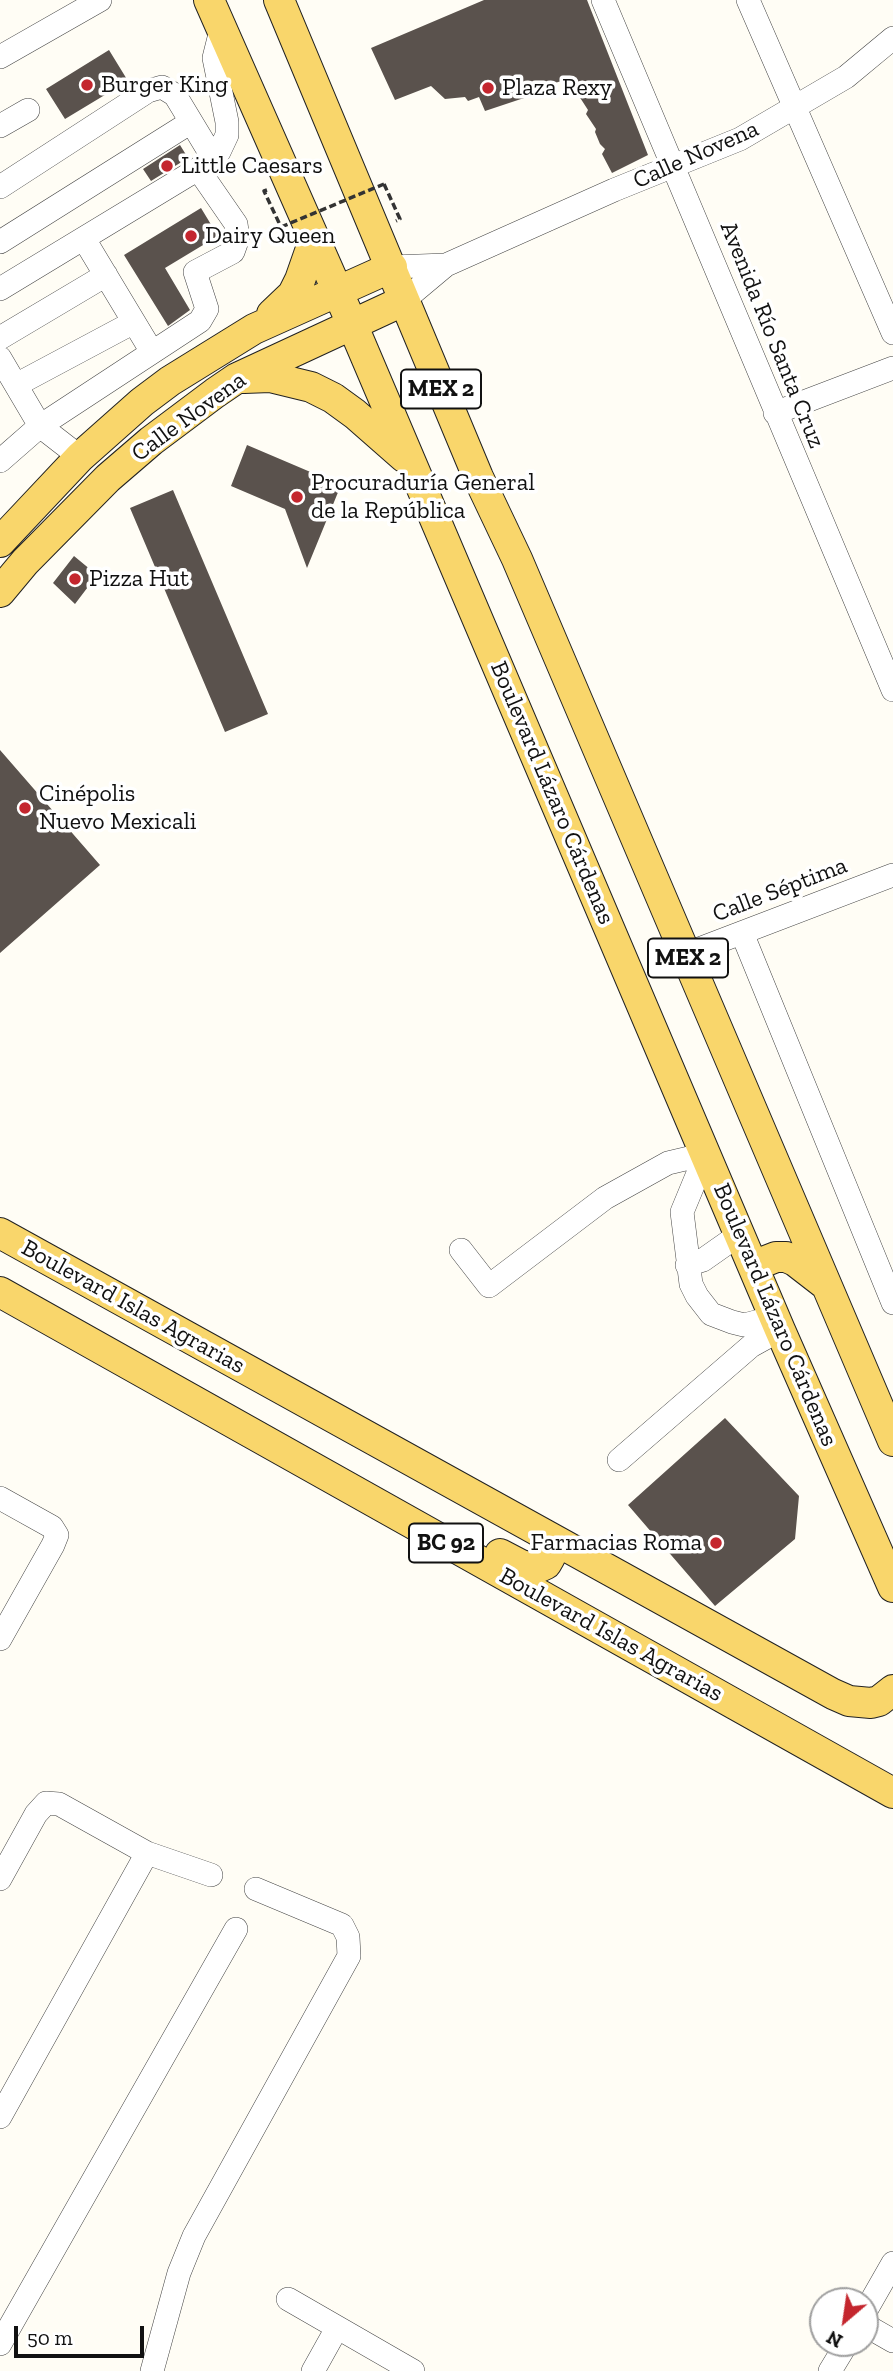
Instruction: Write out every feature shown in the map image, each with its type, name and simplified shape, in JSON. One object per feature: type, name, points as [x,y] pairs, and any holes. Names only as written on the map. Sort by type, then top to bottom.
[{"type":"main road","name":"MEX 2","points":[[279,0],[472,465],[522,572],[893,1441]]},
{"type":"main road","name":"Boulevard Lázaro Cárdenas","points":[[212,7],[352,324],[893,1587]]},
{"type":"main road","points":[[254,328],[293,294],[314,240]]},
{"type":"main road","name":"Calle Novena","points":[[0,542],[80,457],[170,381],[254,328],[392,267]]},
{"type":"main road","name":"Calle Novena","points":[[0,592],[25,562],[108,478],[171,425],[237,378],[403,301]]},
{"type":"main road","points":[[237,378],[270,377],[311,387],[333,398],[355,414],[410,462]]},
{"type":"main road","points":[[25,562],[36,536],[80,484],[80,457]]},
{"type":"main road","name":"Boulevard Islas Agrarias","points":[[0,1233],[833,1695],[849,1701],[871,1703],[879,1702],[893,1690]]},
{"type":"main road","points":[[0,1250],[36,1270],[74,1274]]},
{"type":"main road","points":[[753,1265],[776,1257],[786,1257],[795,1261],[828,1288]]},
{"type":"main road","name":"Boulevard Islas Agrarias","points":[[0,1292],[893,1793]]},
{"type":"main road","points":[[399,1516],[424,1512],[521,1565],[535,1569],[545,1564],[550,1557],[551,1548],[547,1536]]},
{"type":"street","name":"Avenida Río Santa Cruz","points":[[603,0],[893,691]]},
{"type":"street","points":[[748,0],[893,333]]},
{"type":"street","points":[[0,57],[84,4]]},
{"type":"street","points":[[0,289],[205,164],[219,152],[227,135],[227,122],[214,58],[212,7]]},
{"type":"street","name":"Calle Novena","points":[[403,301],[446,265],[614,190],[740,139],[846,76],[893,38]]},
{"type":"street","points":[[0,187],[148,91],[162,86],[174,95],[191,122],[205,164],[236,223],[238,238],[233,252],[195,272],[207,309],[200,321],[152,352],[0,461]]},
{"type":"street","points":[[0,126],[27,110]]},
{"type":"street","points":[[0,242],[191,122]]},
{"type":"street","points":[[84,239],[152,352]]},
{"type":"street","name":"Calle Novena","points":[[392,267],[446,265]]},
{"type":"street","points":[[0,338],[106,275]]},
{"type":"street","points":[[16,385],[134,322]]},
{"type":"street","points":[[0,358],[44,430],[60,479]]},
{"type":"street","points":[[775,413],[893,368]]},
{"type":"street","points":[[44,430],[80,457]]},
{"type":"street","name":"Calle Séptima","points":[[686,954],[893,875]]},
{"type":"street","points":[[742,933],[893,1303]]},
{"type":"street","points":[[461,1250],[489,1286],[605,1198],[668,1163],[706,1154]]},
{"type":"street","points":[[706,1154],[682,1212],[687,1265],[696,1296],[711,1314],[744,1325],[778,1323]]},
{"type":"street","points":[[687,1265],[703,1260],[740,1234]]},
{"type":"street","points":[[619,1460],[778,1323]]},
{"type":"street","points":[[0,1498],[52,1527],[57,1535],[0,1639]]},
{"type":"street","points":[[0,1879],[36,1814],[46,1802],[59,1804],[147,1853],[212,1875]]},
{"type":"street","points":[[0,2117],[147,1853]]},
{"type":"street","points":[[152,2371],[178,2273],[194,2235],[349,1956],[348,1937],[342,1925],[256,1889]]},
{"type":"street","points":[[0,2344],[236,1929]]},
{"type":"street","points":[[879,2288],[893,2263]]},
{"type":"street","points":[[288,2300],[413,2371]]},
{"type":"street","points":[[313,2371],[337,2328]]},
{"type":"path","points":[[264,191],[281,227],[384,184],[400,219]]},
{"type":"building","name":"Plaza Rexy","points":[[484,0],[587,0],[648,155],[612,173],[602,154],[605,149],[586,114],[588,110],[568,79],[485,111],[479,97],[468,101],[465,97],[445,99],[431,86],[395,100],[371,48]]},
{"type":"building","name":"Burger King","points":[[109,50],[128,81],[65,119],[46,89]]},
{"type":"building","name":"Little Caesars","points":[[180,145],[188,158],[151,181],[143,169]]},
{"type":"building","points":[[201,208],[218,236],[165,268],[190,310],[168,326],[124,255]]},
{"type":"building","name":"Procuraduría General de la República","points":[[247,445],[341,485],[307,568],[285,509],[231,486]]},
{"type":"building","points":[[173,490],[268,714],[225,732],[130,508]]},
{"type":"building","name":"Pizza Hut","points":[[74,556],[97,575],[75,604],[53,583]]},
{"type":"building","name":"Cinépolis Nuevo Mexicali","points":[[0,750],[100,865],[0,953]]},
{"type":"building","points":[[725,1418],[799,1496],[795,1539],[715,1606],[628,1505]]},
{"type":"place","name":"Burger King","points":[[87,85]]},
{"type":"place","name":"Plaza Rexy","points":[[488,88]]},
{"type":"place","name":"Little Caesars","points":[[167,166]]},
{"type":"place","name":"Dairy Queen","points":[[191,236]]},
{"type":"place","name":"Procuraduría General de la República","points":[[297,497]]},
{"type":"place","name":"Pizza Hut","points":[[75,579]]},
{"type":"place","name":"Cinépolis Nuevo Mexicali","points":[[25,808]]},
{"type":"place","name":"Farmacias Roma","points":[[716,1543]]}]
